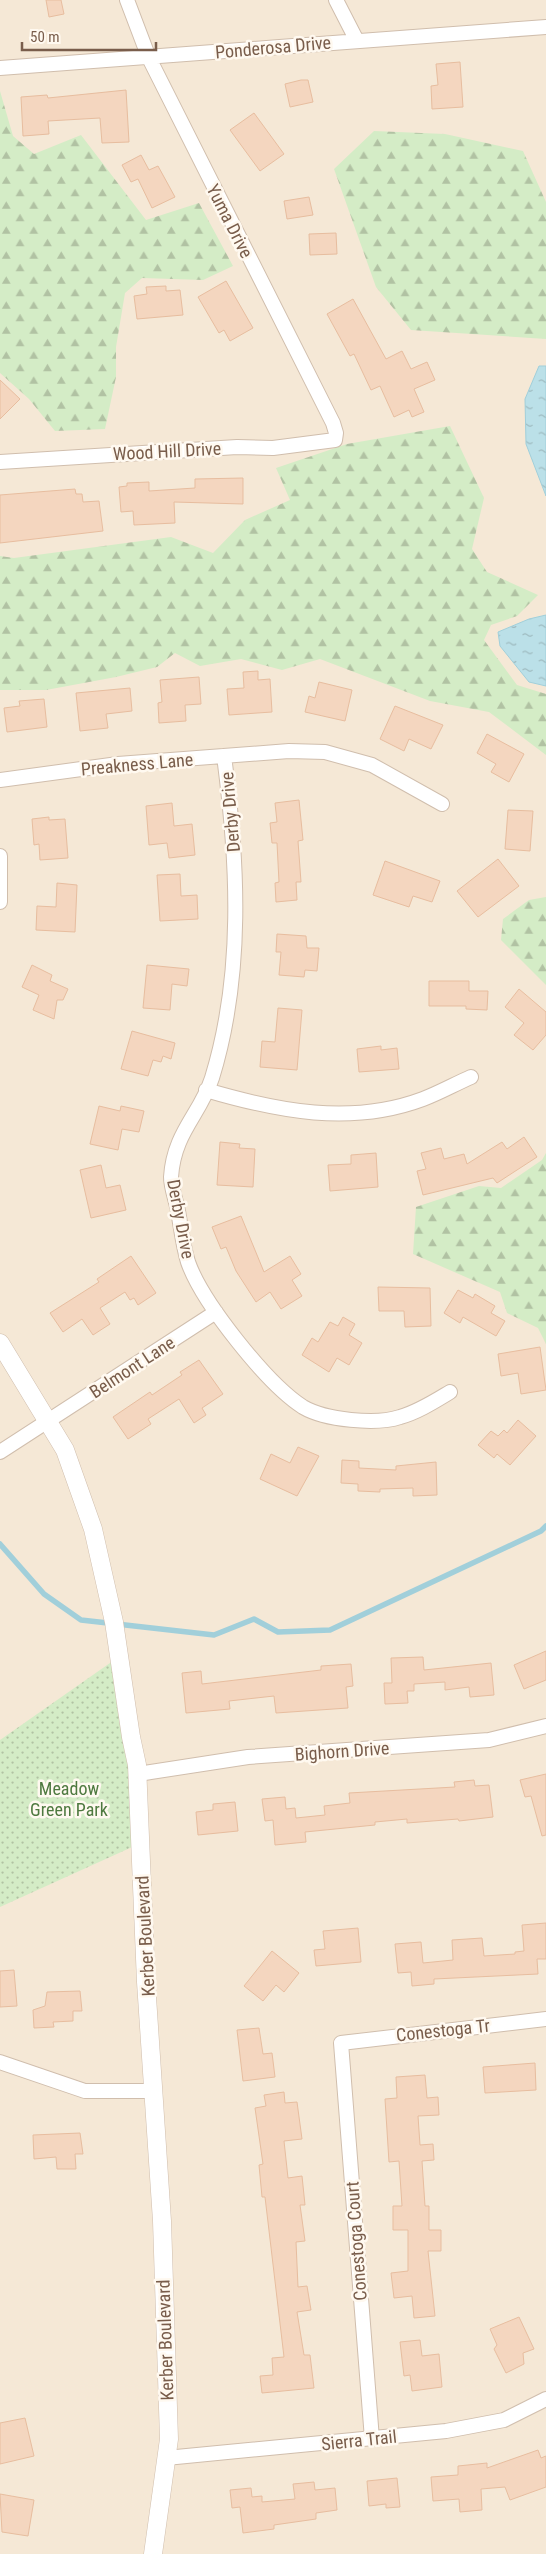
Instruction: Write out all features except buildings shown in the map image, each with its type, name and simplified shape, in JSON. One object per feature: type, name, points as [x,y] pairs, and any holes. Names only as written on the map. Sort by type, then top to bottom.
[{"type":"street","name":"Yuma Drive","points":[[127,0],[149,58],[333,423],[336,433],[334,440]]},
{"type":"street","points":[[336,0],[356,39]]},
{"type":"street","name":"Ponderosa Drive","points":[[0,68],[149,58],[356,39],[546,28]]},
{"type":"street","name":"Wood Hill Drive","points":[[0,462],[237,448],[274,448],[334,440]]},
{"type":"street","name":"Preakness Lane","points":[[0,780],[118,764],[289,751],[324,752],[372,765],[442,804]]},
{"type":"street","name":"Derby Drive","points":[[224,756],[232,811],[236,911],[231,996],[211,1080],[176,1145],[171,1179],[188,1263],[216,1312],[263,1372],[304,1407],[334,1418],[369,1421],[399,1418],[450,1392]]},
{"type":"street","points":[[0,856],[0,902]]},
{"type":"street","points":[[206,1090],[252,1104],[304,1114],[346,1114],[386,1108],[422,1099],[471,1077]]},
{"type":"street","name":"Belmont Lane","points":[[0,1452],[216,1312]]},
{"type":"street","name":"Kerber Boulevard","points":[[0,1344],[49,1421],[65,1450],[94,1528],[114,1622],[138,1774],[153,2091],[162,2231],[169,2439],[153,2554]]},
{"type":"street","name":"Bighorn Drive","points":[[138,1774],[248,1757],[489,1740],[546,1726]]},
{"type":"street","name":"Conestoga Tr","points":[[341,2044],[546,2019]]},
{"type":"street","name":"Conestoga Court","points":[[341,2044],[372,2439]]},
{"type":"street","points":[[0,2062],[85,2091],[153,2091]]},
{"type":"street","name":"Sierra Trail","points":[[166,2458],[446,2431],[504,2420],[546,2399]]},
{"type":"shaded area","points":[[0,0],[546,0],[546,2554],[0,2554]]},
{"type":"green space","points":[[0,91],[13,136],[34,154],[81,135],[146,220],[199,203],[233,266],[203,280],[142,278],[125,293],[116,347],[116,377],[105,429],[55,431],[29,399],[0,373]]},
{"type":"green space","points":[[374,131],[445,134],[523,151],[546,202],[546,339],[411,330],[376,287],[334,169]]},
{"type":"green space","points":[[450,426],[484,498],[472,549],[487,572],[538,595],[517,616],[491,625],[484,640],[517,685],[546,694],[546,755],[489,712],[430,701],[320,659],[282,670],[241,659],[200,666],[175,653],[157,667],[116,677],[46,690],[0,690],[0,556],[14,558],[171,537],[213,553],[245,520],[290,500],[276,468],[347,444]]},
{"type":"green space","points":[[546,897],[546,985],[501,940],[503,919],[529,900]]},
{"type":"green space","points":[[546,1153],[546,1344],[538,1328],[507,1313],[500,1292],[413,1254],[416,1207],[479,1186],[501,1188],[542,1160]]},
{"type":"green space","name":"Meadow Green Park","points":[[120,1656],[141,1843],[0,1907],[0,1740]]},
{"type":"water","points":[[539,366],[546,366],[546,496],[526,444],[525,399]]},
{"type":"water","points":[[546,615],[546,686],[529,682],[500,646],[498,632],[529,619]]},
{"type":"waterway","points":[[0,1544],[44,1594],[81,1620],[214,1635],[254,1619],[278,1632],[330,1630],[541,1531],[546,1526]]}]
